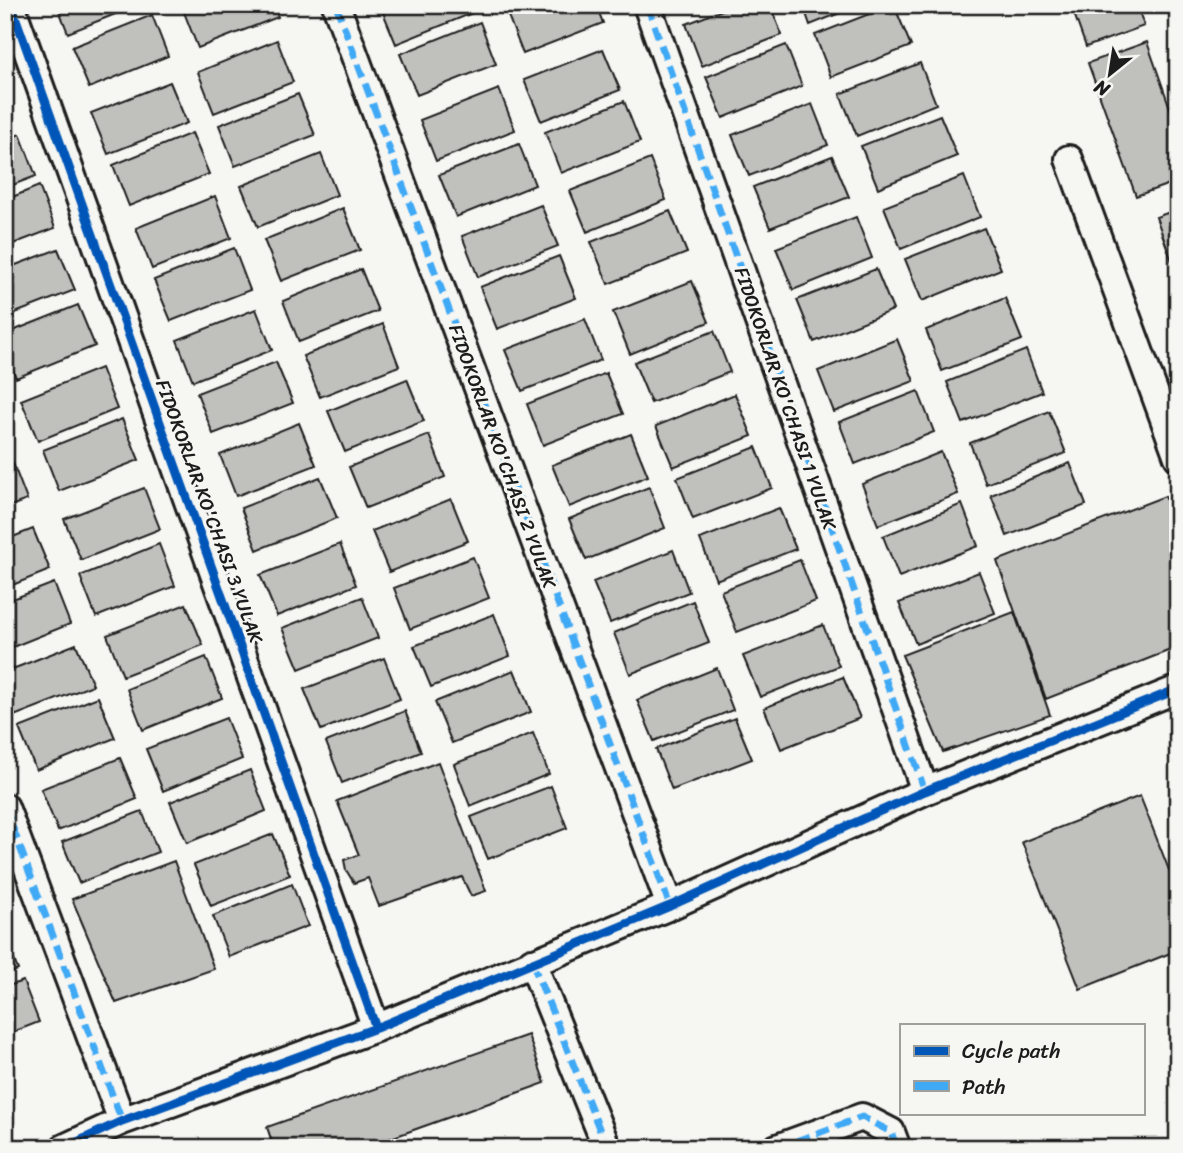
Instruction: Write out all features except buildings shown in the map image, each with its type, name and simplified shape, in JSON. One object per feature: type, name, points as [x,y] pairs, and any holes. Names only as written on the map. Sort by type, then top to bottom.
[{"type":"street","name":"FIDOKORLAR KO'CHASI 3 YULAK","points":[[11,5],[376,1028]]},
{"type":"street","name":"FIDOKORLAR KO'CHASI 2 YULAK","points":[[336,5],[670,906]]},
{"type":"street","name":"FIDOKORLAR KO'CHASI 1 YULAK","points":[[647,5],[925,791]]},
{"type":"street","points":[[1069,159],[1178,457]]},
{"type":"street","points":[[64,1148],[122,1121],[376,1028],[670,906],[925,791],[1178,689]]},
{"type":"street","points":[[5,807],[122,1121]]},
{"type":"street","points":[[532,962],[607,1148]]},
{"type":"street","points":[[776,1148],[862,1117],[891,1132],[897,1148]]},
{"type":"marked path","points":[[336,5],[670,906]]},
{"type":"marked path","points":[[647,5],[925,791]]},
{"type":"marked path","points":[[5,807],[122,1121]]},
{"type":"marked path","points":[[532,962],[607,1148]]},
{"type":"marked path","points":[[777,1148],[862,1117],[891,1132],[897,1148]]},
{"type":"cycle path","points":[[11,5],[376,1028]]},
{"type":"cycle path","points":[[64,1148],[122,1121],[376,1028],[670,906],[925,791],[1178,689]]}]
